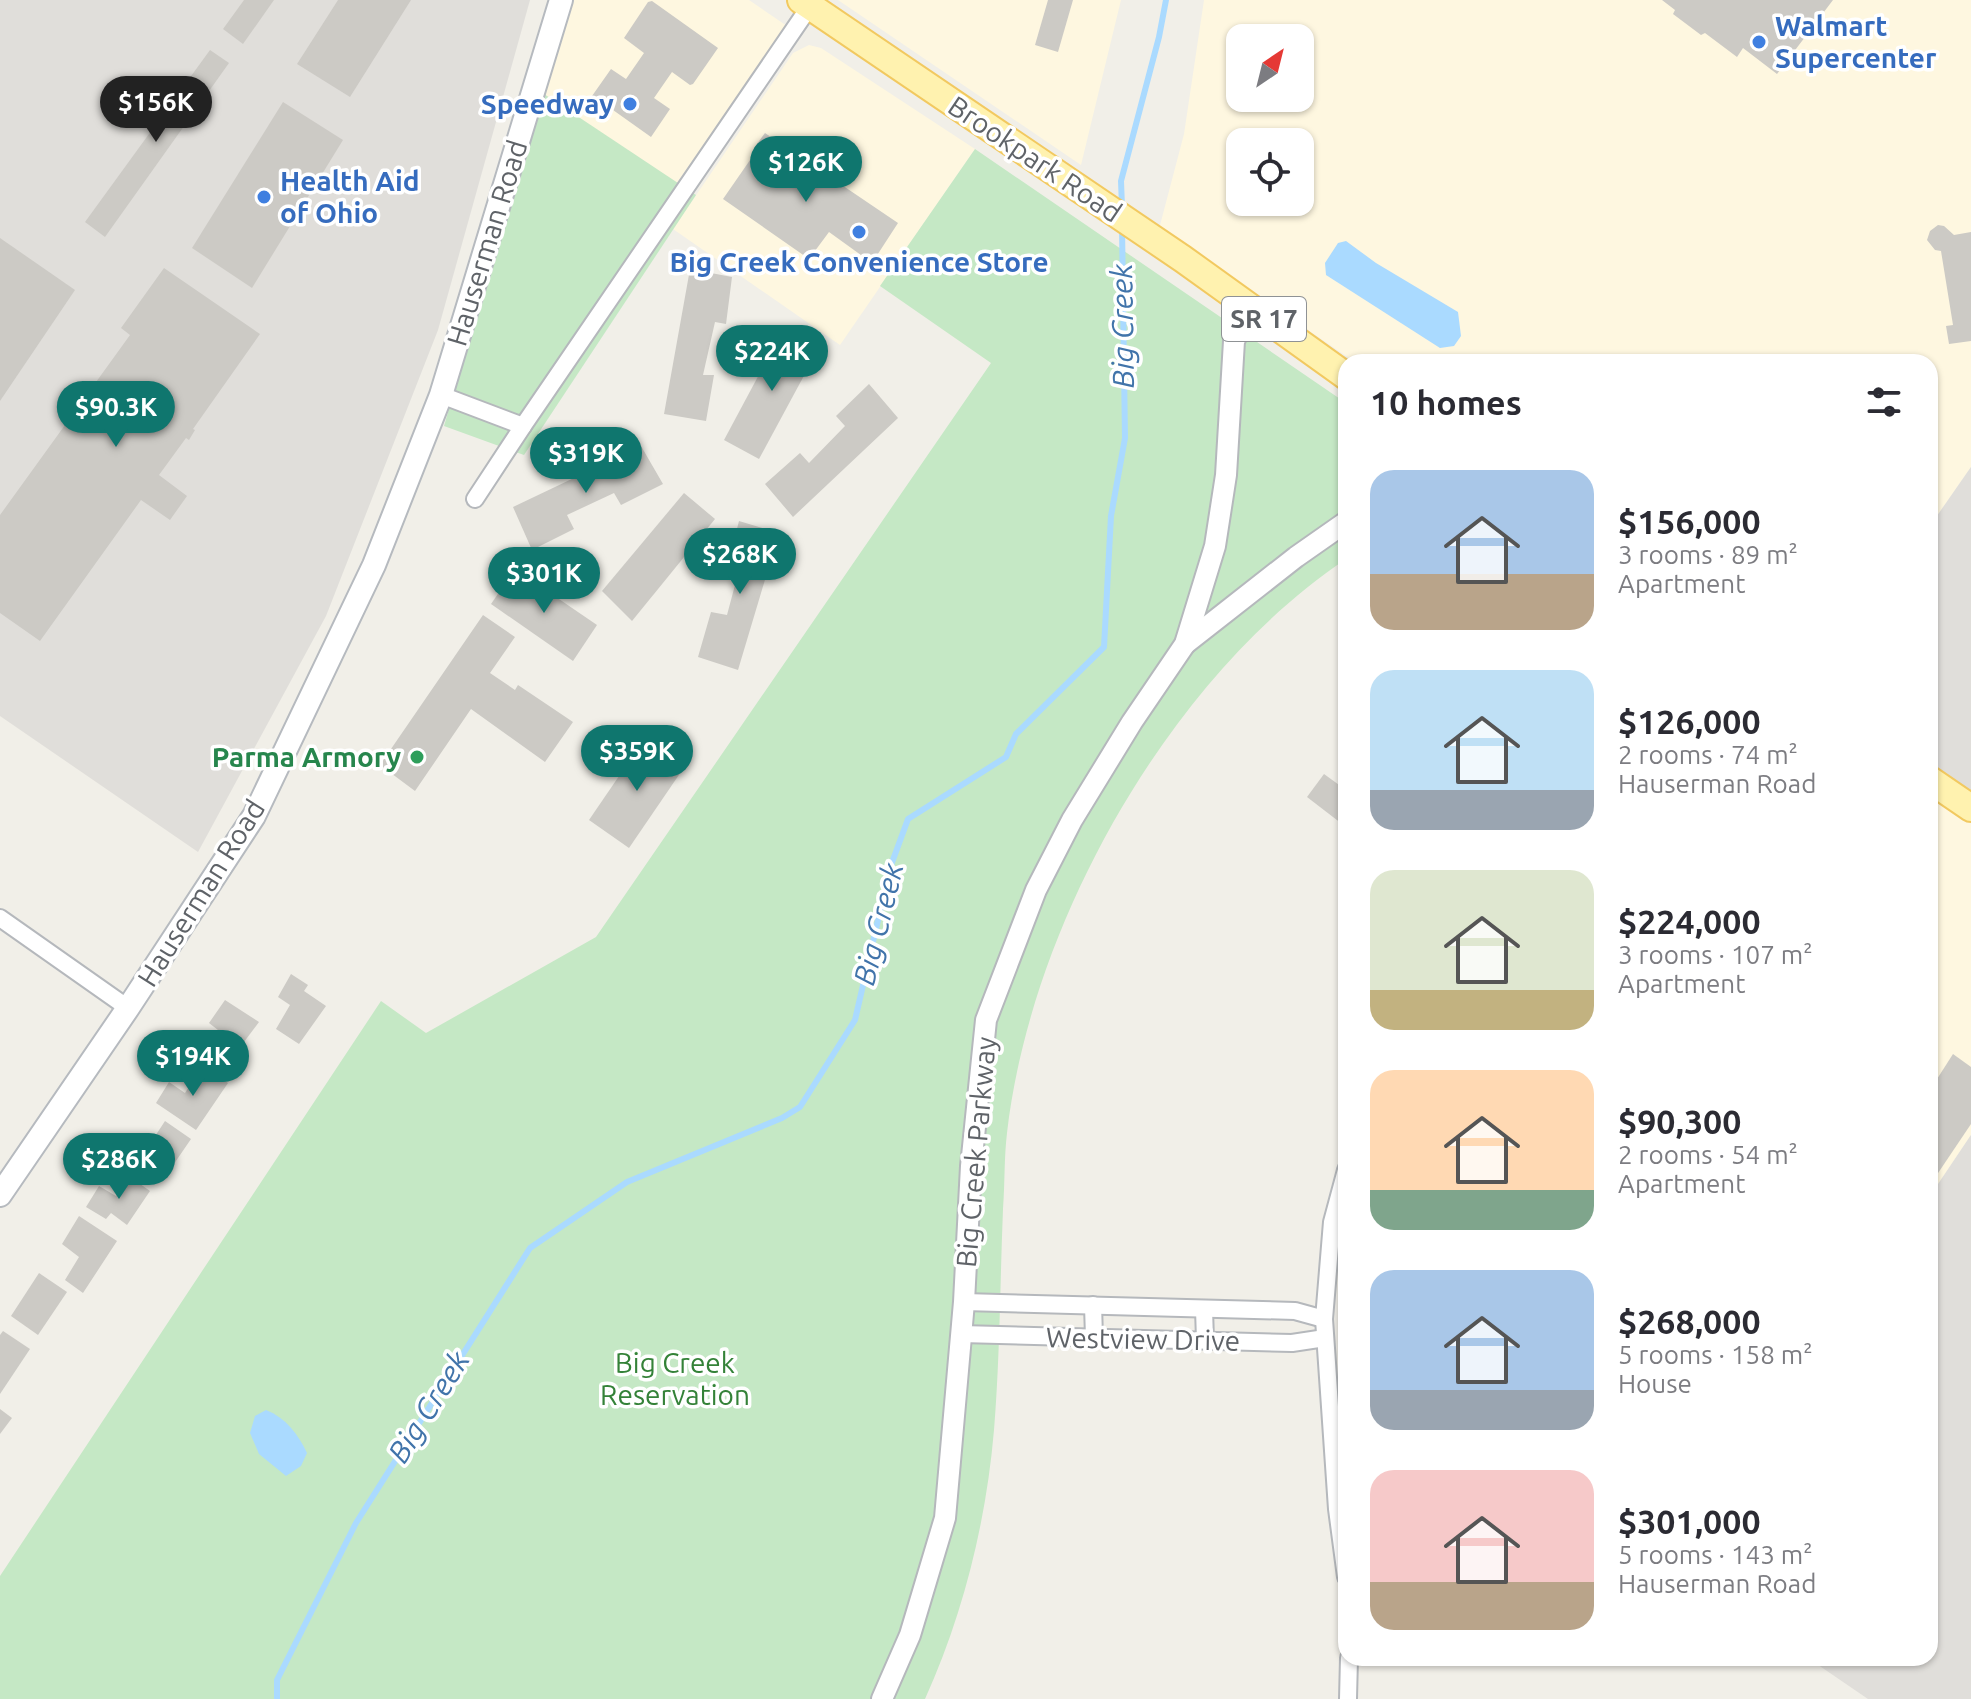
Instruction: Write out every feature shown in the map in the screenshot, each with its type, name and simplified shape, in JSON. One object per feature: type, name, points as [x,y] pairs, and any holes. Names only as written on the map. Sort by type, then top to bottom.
[{"type":"main road","name":"Hauserman Road","points":[[0,1195],[254,816],[374,565],[441,395],[561,0]]},
{"type":"main road","name":"Brookpark Road","points":[[805,3],[1183,259],[1338,370]]},
{"type":"main road","points":[[1938,785],[1971,808]]},
{"type":"street","points":[[475,499],[805,3]]},
{"type":"street","name":"Big Creek Parkway","points":[[882,1699],[910,1635],[945,1518],[964,1302],[971,1166],[986,1020],[1036,890],[1072,820],[1132,722],[1185,644],[1215,546],[1226,475],[1234,341],[1249,308]]},
{"type":"street","points":[[441,395],[523,426]]},
{"type":"street","name":"Big Creek Parkway","points":[[1185,644],[1338,528]]},
{"type":"street","points":[[0,918],[128,1008]]},
{"type":"street","points":[[1338,1200],[1332,1222],[1324,1319],[1338,1517]]},
{"type":"street","name":"Westview Drive","points":[[964,1302],[1295,1311],[1324,1319]]},
{"type":"street","points":[[1093,1305],[1094,1337]]},
{"type":"street","points":[[1204,1309],[1205,1340]]},
{"type":"street","name":"Westview Drive","points":[[961,1334],[1292,1343],[1325,1338]]},
{"type":"street","points":[[1348,1699],[1349,1666]]},
{"type":"shaded area","points":[[0,0],[530,0],[438,330],[326,616],[198,852],[0,716]]},
{"type":"shaded area","points":[[569,0],[749,0],[787,26],[676,184],[541,92]]},
{"type":"shaded area","points":[[838,0],[1121,0],[1081,165]]},
{"type":"shaded area","points":[[1204,0],[1971,0],[1971,467],[1938,514],[1938,354],[1343,354],[1159,229],[1184,134]]},
{"type":"shaded area","points":[[809,45],[821,48],[975,149],[840,345],[673,229],[793,53]]},
{"type":"shaded area","points":[[1971,467],[1971,793],[1938,770],[1938,514]]},
{"type":"shaded area","points":[[1938,801],[1971,823],[1971,1135],[1938,1184]]},
{"type":"shaded area","points":[[1971,1135],[1971,1699],[1868,1699],[1820,1666],[1938,1666],[1938,1184]]},
{"type":"green space","points":[[541,92],[696,195],[524,455],[444,426]]},
{"type":"green space","name":"Big Creek Reservation","points":[[975,149],[1338,398],[1338,565],[1282,609],[1222,669],[1168,737],[1120,812],[1078,890],[1045,971],[1021,1053],[1007,1133],[996,1403],[985,1499],[971,1568],[951,1635],[925,1699],[0,1699],[0,1576],[381,1001],[426,1033],[596,937],[991,363],[880,286]]},
{"type":"water","points":[[1346,241],[1376,263],[1458,312],[1461,336],[1454,346],[1440,348],[1326,275],[1325,263],[1338,243]]},
{"type":"water","points":[[266,1410],[291,1427],[307,1453],[301,1466],[286,1476],[259,1454],[250,1433],[255,1416]]},
{"type":"building","points":[[244,0],[274,0],[243,44],[223,29]]},
{"type":"building","points":[[338,0],[411,0],[350,97],[297,64]]},
{"type":"building","points":[[1048,0],[1073,0],[1058,52],[1035,45]]},
{"type":"building","name":"Walmart Supercenter","points":[[1662,0],[1833,0],[1777,74],[1743,48],[1737,57],[1705,33],[1701,35],[1673,14],[1675,10]]},
{"type":"building","points":[[652,1],[718,48],[693,84],[672,72],[654,98],[670,109],[651,137],[613,110],[607,118],[592,108],[597,100],[592,96],[611,69],[626,79],[644,53],[624,38],[648,2]]},
{"type":"building","points":[[210,50],[229,63],[105,237],[85,222]]},
{"type":"building","points":[[283,102],[343,140],[252,288],[192,248]]},
{"type":"building","points":[[765,133],[898,223],[872,263],[829,232],[809,259],[723,199]]},
{"type":"building","points":[[1938,225],[1954,235],[1971,232],[1971,341],[1949,344],[1946,326],[1953,325],[1941,251],[1935,250],[1927,240],[1930,231]]},
{"type":"building","points":[[0,238],[75,290],[0,401]]},
{"type":"building","points":[[164,268],[260,334],[193,429],[189,440],[186,438],[159,475],[187,496],[170,520],[141,500],[40,641],[0,613],[0,515],[130,335],[121,328]]},
{"type":"building","points":[[690,269],[732,277],[726,324],[715,322],[703,375],[714,375],[706,421],[664,414]]},
{"type":"building","points":[[785,326],[820,346],[759,459],[724,440]]},
{"type":"building","points":[[869,384],[898,418],[793,517],[765,484],[800,453],[809,463],[845,426],[836,416]]},
{"type":"building","points":[[641,446],[663,484],[621,505],[614,493],[567,515],[574,529],[532,550],[513,507]]},
{"type":"building","points":[[684,493],[715,519],[632,621],[602,591]]},
{"type":"building","points":[[739,521],[779,533],[738,670],[698,657],[711,612],[727,615],[739,570],[727,567]]},
{"type":"building","points":[[515,569],[597,625],[573,661],[491,604]]},
{"type":"building","points":[[483,615],[515,637],[490,673],[515,690],[518,685],[573,722],[545,762],[471,709],[415,791],[380,765]]},
{"type":"building","points":[[645,738],[685,766],[629,848],[589,820]]},
{"type":"building","points":[[1324,774],[1338,784],[1338,821],[1307,797]]},
{"type":"building","points":[[291,974],[308,985],[304,991],[326,1006],[299,1044],[276,1029],[290,1005],[278,997]]},
{"type":"building","points":[[225,1000],[259,1022],[235,1054],[240,1058],[231,1073],[212,1060],[227,1037],[209,1023]]},
{"type":"building","points":[[1953,1054],[1971,1067],[1971,1124],[1938,1173],[1938,1077]]},
{"type":"building","points":[[203,1065],[228,1083],[196,1130],[156,1103],[169,1082],[185,1093]]},
{"type":"building","points":[[165,1121],[191,1139],[167,1174],[149,1162],[144,1172],[121,1158],[134,1138],[148,1147]]},
{"type":"building","points":[[129,1176],[150,1191],[127,1225],[111,1213],[106,1219],[86,1207],[99,1186],[116,1196]]},
{"type":"building","points":[[79,1216],[117,1241],[83,1293],[65,1280],[79,1257],[62,1244]]},
{"type":"building","points":[[39,1273],[67,1292],[38,1335],[11,1316]]},
{"type":"building","points":[[3,1331],[30,1349],[0,1394],[0,1335]]},
{"type":"building","points":[[0,1409],[12,1418],[0,1434]]},
{"type":"waterway","name":"Big Creek","points":[[1122,207],[1121,181],[1166,0]]},
{"type":"waterway","name":"Big Creek","points":[[277,1699],[277,1680],[356,1523],[530,1248],[627,1182],[782,1118],[800,1107],[855,1020],[890,868],[908,819],[1006,757],[1016,734],[1104,647],[1111,516],[1125,438],[1122,226]]},
{"type":"place","name":"Walmart Supercenter","points":[[1759,42]]},
{"type":"place","name":"Speedway","points":[[630,104]]},
{"type":"place","name":"Health Aid of Ohio","points":[[264,197]]},
{"type":"place","name":"Big Creek Convenience Store","points":[[859,232]]},
{"type":"place","name":"Parma Armory","points":[[417,757]]}]
